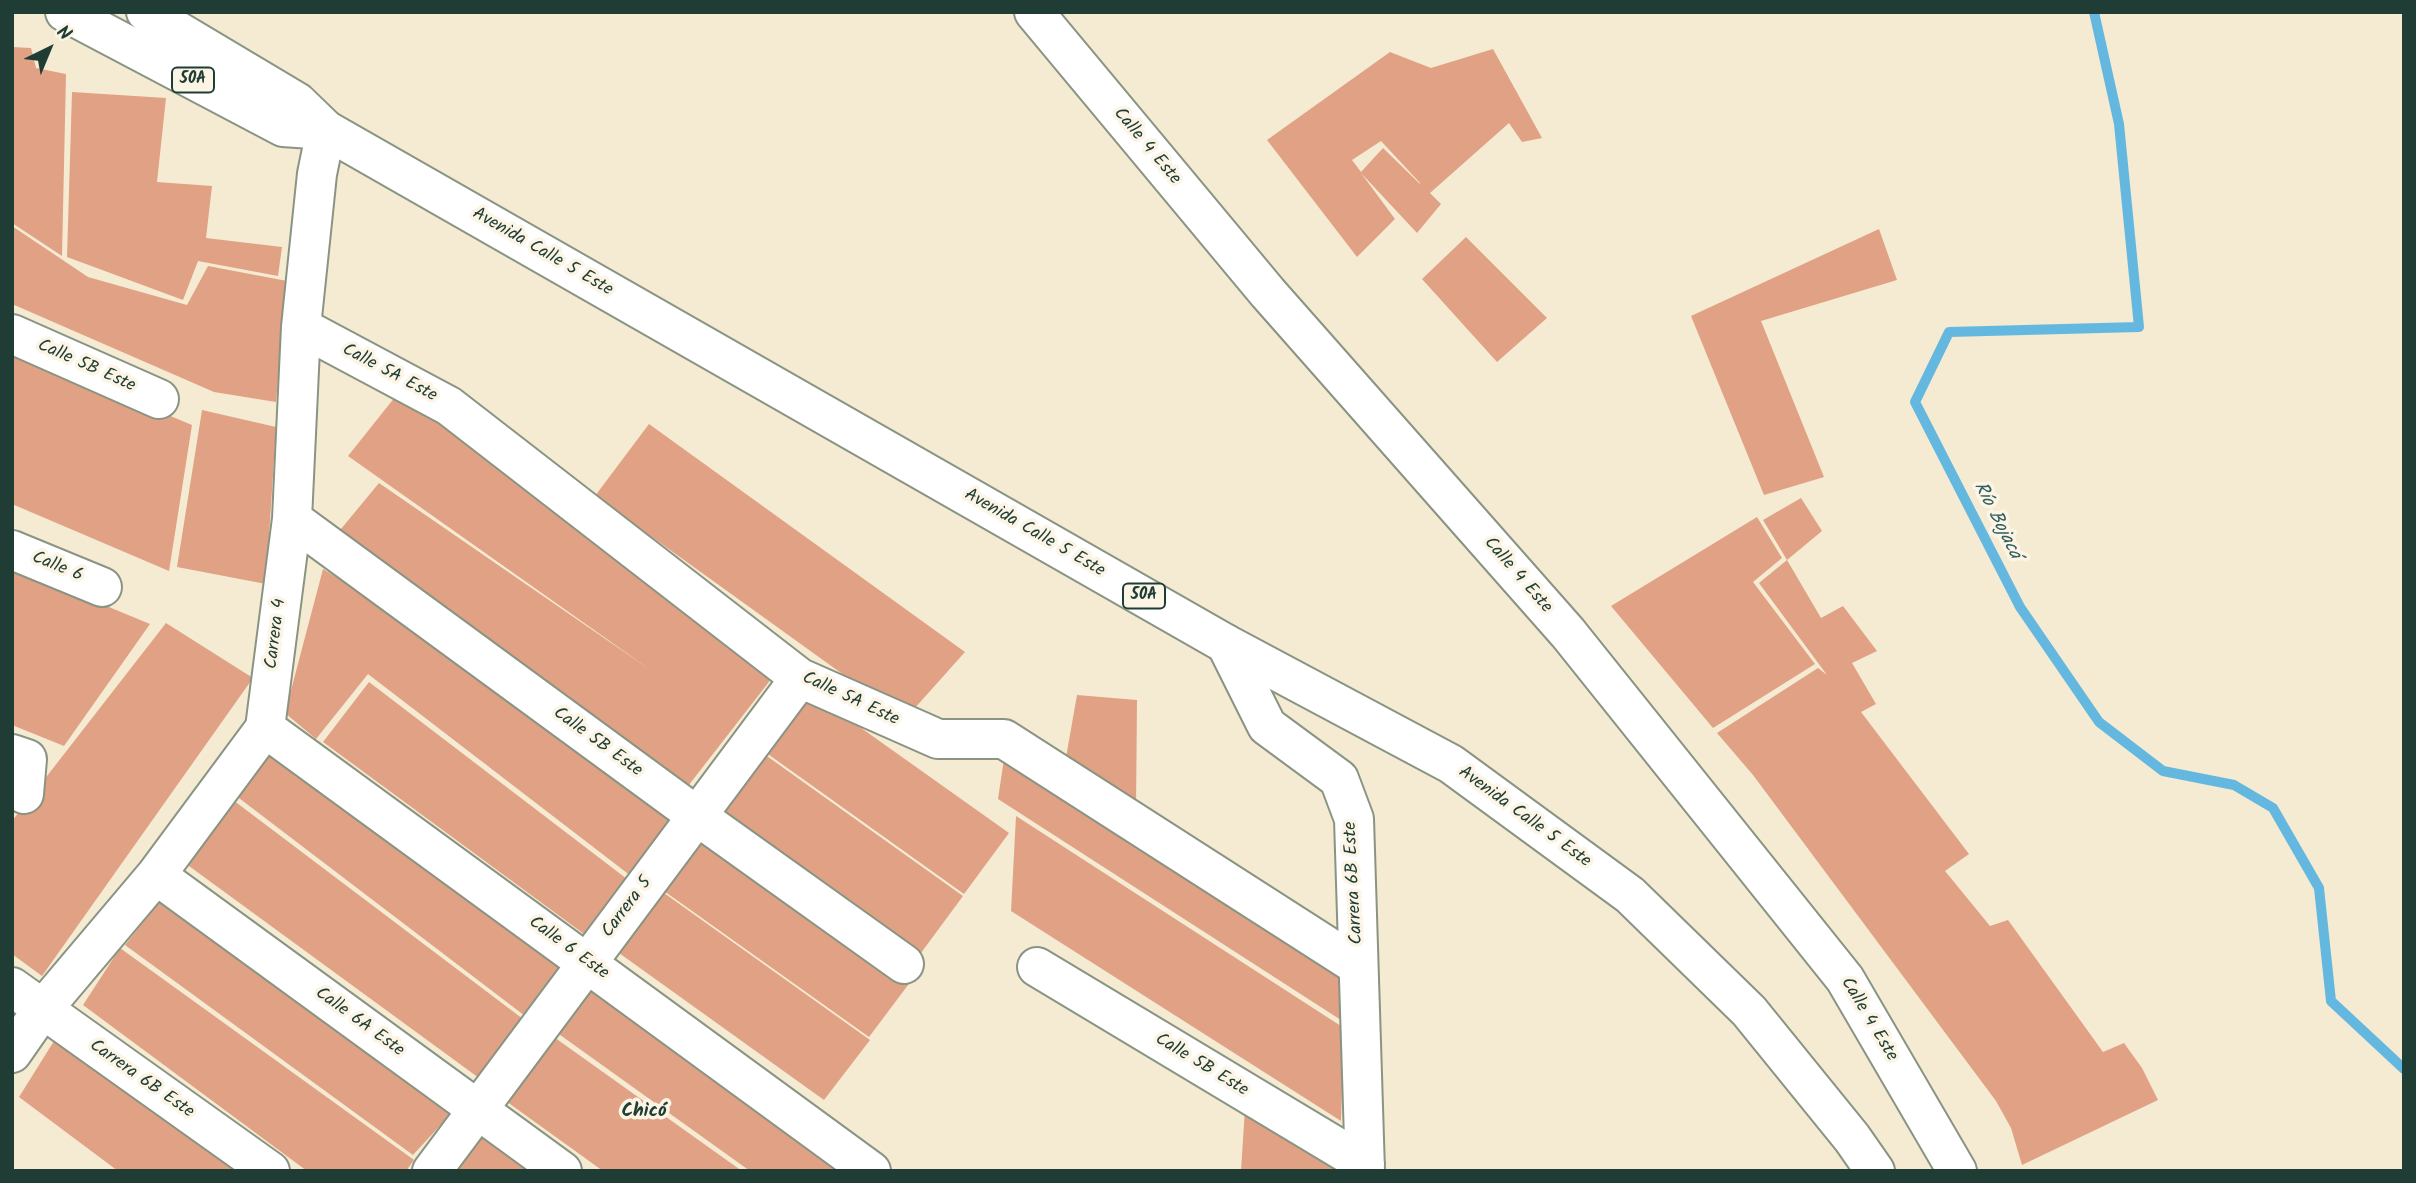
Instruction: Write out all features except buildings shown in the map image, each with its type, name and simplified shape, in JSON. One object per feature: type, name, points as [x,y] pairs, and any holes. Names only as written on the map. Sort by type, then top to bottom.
[{"type":"street","name":"Avenida Calle 5 Este","points":[[65,12],[283,127],[326,130]]},
{"type":"street","name":"Avenida Calle 5 Este","points":[[146,12],[297,102],[326,130],[1226,643],[1451,764],[1630,895],[1749,1011],[1852,1138],[1875,1171]]},
{"type":"street","name":"Calle 4 Este","points":[[1034,12],[1268,293],[1568,633],[1837,968],[1957,1171]]},
{"type":"street","name":"Carrera 4","points":[[12,1054],[42,1010],[156,875],[265,728],[292,519],[301,327],[317,174],[326,130]]},
{"type":"street","name":"Calle 5A Este","points":[[301,327],[449,406],[800,678],[938,739],[1004,739],[1358,966]]},
{"type":"street","name":"Calle 5B Este","points":[[12,334],[159,400]]},
{"type":"street","name":"Calle 5B Este","points":[[292,519],[904,964]]},
{"type":"street","name":"Calle 6","points":[[12,550],[102,587]]},
{"type":"street","name":"Carrera 6B Este","points":[[1226,643],[1267,726],[1339,779],[1354,819],[1365,1167]]},
{"type":"street","name":"Carrera 5","points":[[432,1171],[800,678]]},
{"type":"street","name":"Calle 6 Este","points":[[265,728],[871,1171]]},
{"type":"street","points":[[12,754],[27,759],[24,794]]},
{"type":"street","name":"Calle 6A Este","points":[[156,875],[562,1171]]},
{"type":"street","name":"Calle 5B Este","points":[[1037,967],[1365,1167]]},
{"type":"street","name":"Carrera 6B Este","points":[[12,987],[270,1171]]},
{"type":"waterway","name":"Río Bojacá","points":[[2094,12],[2119,124],[2139,327],[1949,332],[1915,402],[2020,607],[2099,722],[2163,771],[2234,785],[2273,808],[2319,888],[2331,1001],[2404,1069]]},
{"type":"district","name":"Chicó","points":[[644,1113]]}]
